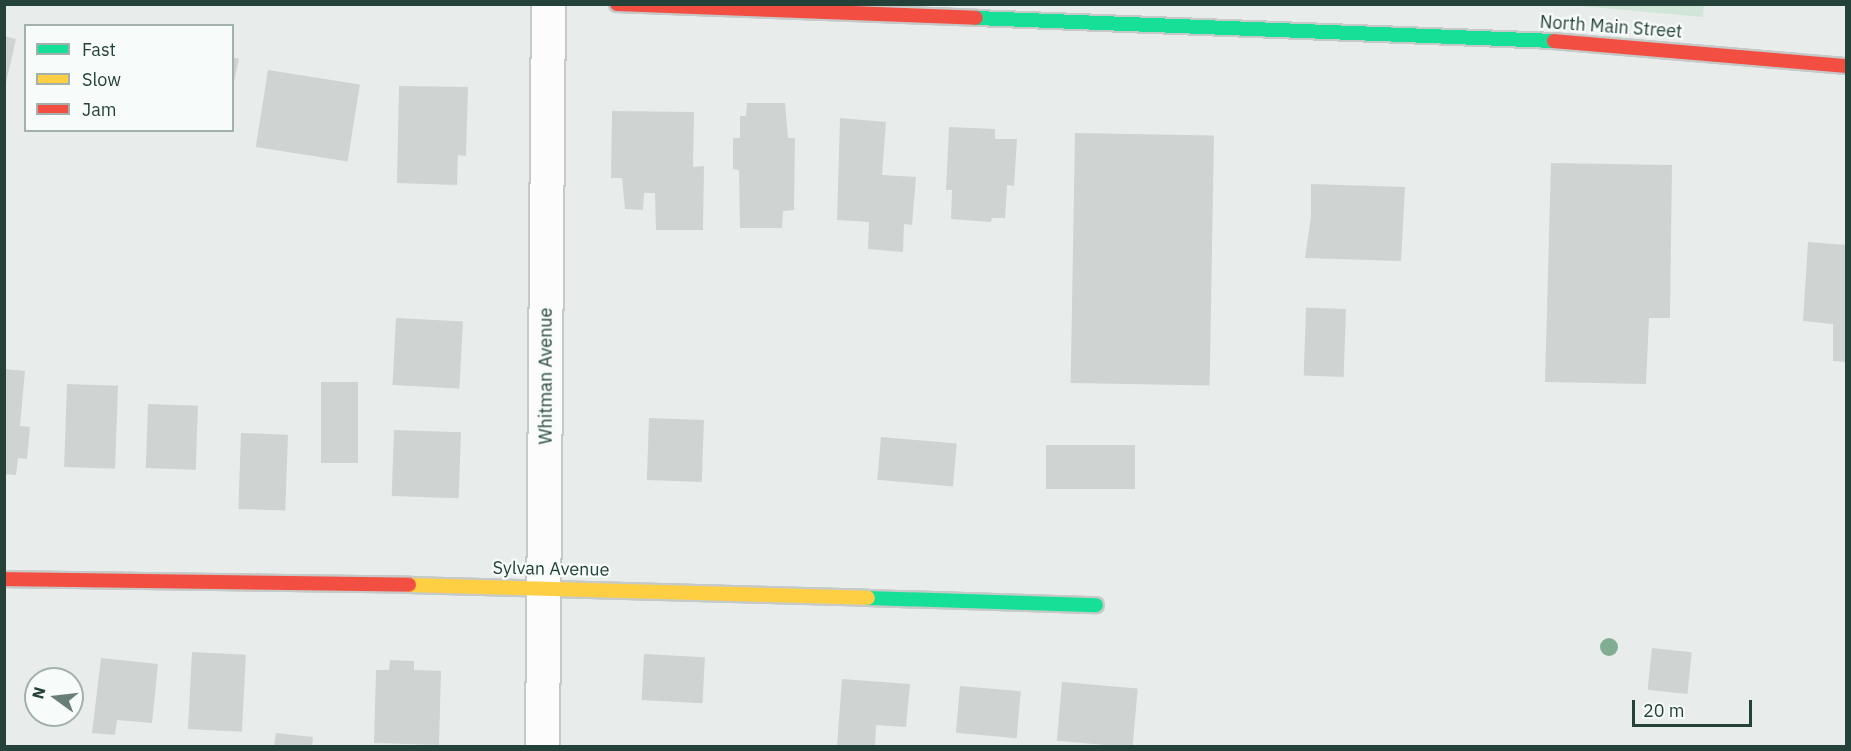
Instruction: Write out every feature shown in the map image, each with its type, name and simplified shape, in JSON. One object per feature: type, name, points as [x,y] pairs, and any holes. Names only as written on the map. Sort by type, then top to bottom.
[{"type":"main road","name":"North Main Street","points":[[617,4],[1533,39],[1846,66]]},
{"type":"main road","name":"Sylvan Avenue","points":[[4,579],[545,587],[1096,604]]},
{"type":"street","name":"Whitman Avenue","points":[[542,747],[548,4]]},
{"type":"green space","points":[[1568,5],[1704,5],[1703,17]]},
{"type":"building","points":[[4,36],[16,39],[5,87],[4,87]]},
{"type":"building","points":[[234,58],[239,59],[234,82]]},
{"type":"building","points":[[268,70],[360,85],[348,162],[256,147]]},
{"type":"building","points":[[399,86],[468,87],[466,156],[458,155],[457,185],[397,183]]},
{"type":"building","points":[[747,103],[785,103],[788,138],[795,138],[794,210],[783,211],[782,228],[740,228],[739,170],[733,169],[733,138],[740,138],[740,116],[746,116]]},
{"type":"building","points":[[612,111],[694,112],[693,167],[704,166],[703,230],[656,230],[655,193],[644,193],[643,210],[625,209],[622,178],[611,178]]},
{"type":"building","points":[[840,118],[886,122],[882,175],[916,177],[912,225],[904,224],[903,252],[868,249],[869,222],[837,220]]},
{"type":"building","points":[[949,127],[995,129],[995,139],[1017,139],[1014,186],[1007,185],[1005,218],[992,218],[991,222],[951,219],[952,190],[946,190]]},
{"type":"building","points":[[1075,133],[1214,135],[1210,385],[1071,383]]},
{"type":"building","points":[[1551,163],[1672,165],[1670,318],[1649,318],[1646,384],[1545,382]]},
{"type":"building","points":[[1311,184],[1405,187],[1401,261],[1305,258],[1311,217]]},
{"type":"building","points":[[1808,242],[1846,245],[1846,362],[1833,361],[1833,324],[1803,321]]},
{"type":"building","points":[[1306,308],[1346,309],[1344,377],[1304,376]]},
{"type":"building","points":[[396,318],[463,322],[459,388],[392,385]]},
{"type":"building","points":[[4,369],[25,371],[20,426],[30,427],[27,459],[18,458],[16,475],[4,474]]},
{"type":"building","points":[[321,382],[358,382],[358,463],[321,463]]},
{"type":"building","points":[[67,384],[118,386],[115,469],[64,467]]},
{"type":"building","points":[[148,404],[198,406],[196,470],[146,468]]},
{"type":"building","points":[[649,418],[704,420],[702,482],[647,480]]},
{"type":"building","points":[[394,430],[461,432],[459,498],[392,496]]},
{"type":"building","points":[[241,433],[288,435],[285,511],[238,509]]},
{"type":"building","points":[[881,437],[957,444],[953,486],[877,480]]},
{"type":"building","points":[[1046,445],[1135,445],[1135,489],[1046,489]]},
{"type":"building","points":[[1652,648],[1692,652],[1687,694],[1648,690]]},
{"type":"building","points":[[192,652],[246,655],[242,732],[188,729]]},
{"type":"building","points":[[644,654],[705,657],[703,703],[642,700]]},
{"type":"building","points":[[101,658],[158,664],[152,723],[117,720],[115,735],[92,733]]},
{"type":"building","points":[[390,660],[414,661],[414,670],[441,671],[439,745],[374,743],[376,670],[389,670]]},
{"type":"building","points":[[842,679],[910,684],[906,727],[876,725],[875,746],[837,746]]},
{"type":"building","points":[[1062,682],[1138,689],[1133,746],[1057,741]]},
{"type":"building","points":[[960,686],[1021,691],[1017,738],[956,733]]},
{"type":"building","points":[[276,733],[313,737],[312,746],[274,746]]},
{"type":"traffic: fast","points":[[976,18],[1554,41]]},
{"type":"traffic: fast","points":[[868,598],[1096,605]]},
{"type":"traffic: slow","points":[[409,585],[868,598]]},
{"type":"traffic: jam","points":[[617,4],[976,18]]},
{"type":"traffic: jam","points":[[1554,41],[1846,66]]},
{"type":"traffic: jam","points":[[4,579],[409,585]]}]
